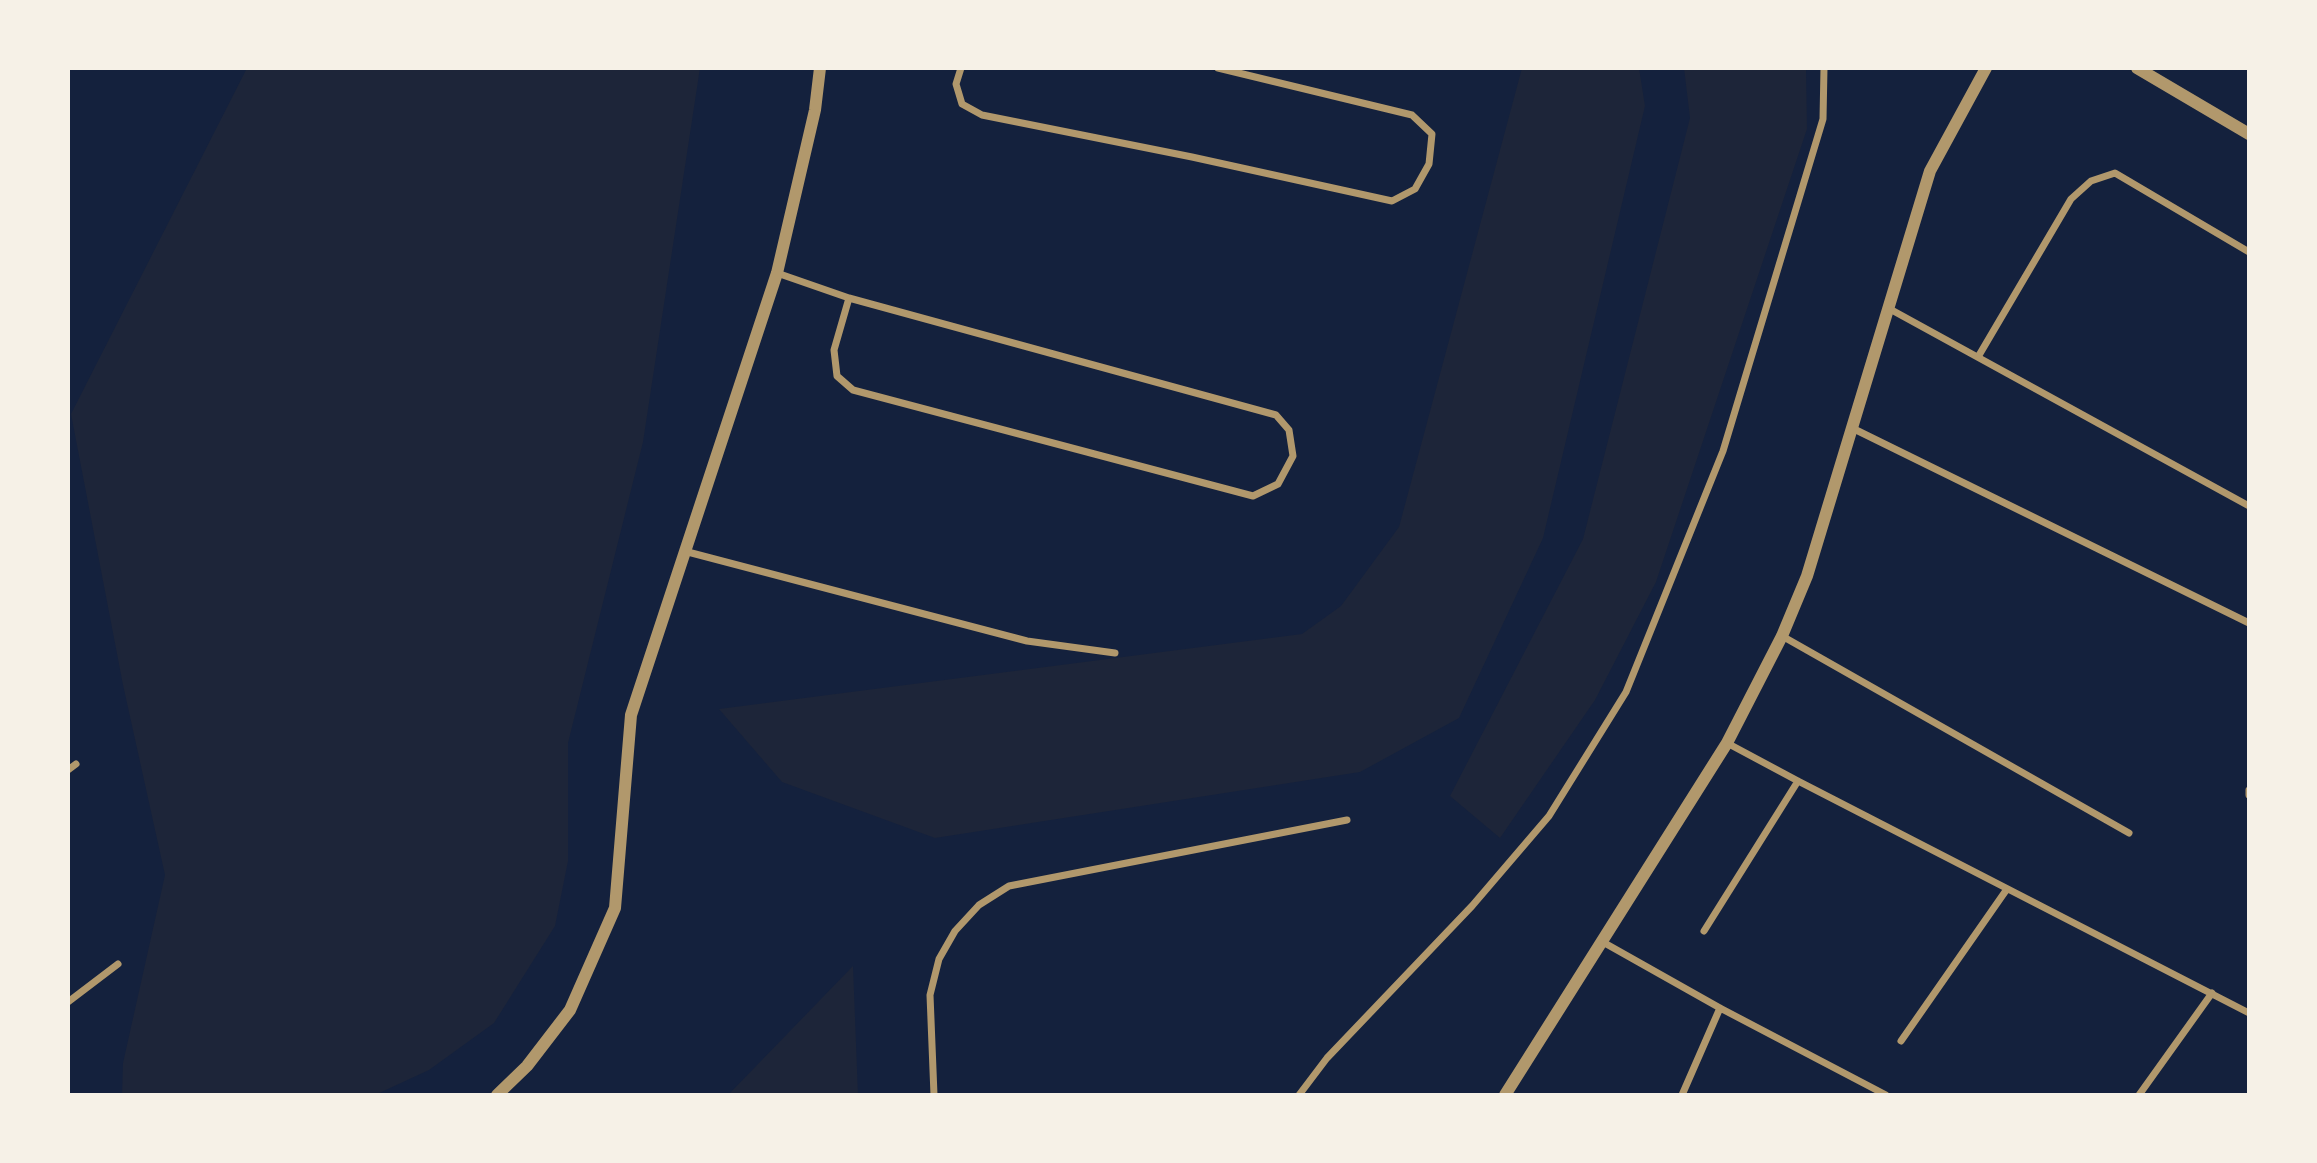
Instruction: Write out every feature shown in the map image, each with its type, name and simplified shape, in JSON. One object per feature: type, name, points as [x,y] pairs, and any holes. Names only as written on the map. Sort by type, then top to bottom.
[{"type":"street","points":[[497,1095],[527,1066],[569,1010],[615,908],[631,715],[777,273],[815,110],[820,68]]},
{"type":"street","points":[[961,68],[956,84],[962,104],[982,116],[1192,157],[1392,201],[1415,189],[1429,164],[1432,134],[1412,115],[1218,68]]},
{"type":"street","points":[[1299,1095],[1327,1058],[1472,906],[1549,816],[1626,691],[1723,451],[1823,119],[1824,68]]},
{"type":"street","points":[[1504,1095],[1727,743],[1782,636],[1807,576],[1930,171],[1986,68]]},
{"type":"street","points":[[2137,68],[2249,134]]},
{"type":"street","points":[[1978,357],[2071,199],[2091,181],[2115,173],[2249,252]]},
{"type":"street","points":[[777,273],[849,298],[1276,415],[1289,430],[1293,456],[1278,484],[1252,496],[853,390],[837,376],[834,349],[849,298]]},
{"type":"street","points":[[1888,308],[2249,506]]},
{"type":"street","points":[[1852,428],[2249,623]]},
{"type":"street","points":[[684,551],[1027,642],[1115,653]]},
{"type":"street","points":[[1782,636],[2129,833]]},
{"type":"street","points":[[1727,743],[2249,1013]]},
{"type":"street","points":[[68,770],[76,764]]},
{"type":"street","points":[[1704,930],[1798,781]]},
{"type":"street","points":[[934,1095],[930,995],[939,959],[955,931],[979,905],[1009,886],[1347,820]]},
{"type":"street","points":[[1901,1041],[2007,889]]},
{"type":"street","points":[[1601,941],[1720,1008],[1886,1095]]},
{"type":"street","points":[[68,1002],[118,964]]},
{"type":"street","points":[[2139,1095],[2212,993]]},
{"type":"street","points":[[1682,1095],[1720,1008]]},
{"type":"shaded area","points":[[247,68],[700,68],[643,442],[568,743],[568,861],[555,926],[494,1023],[429,1070],[375,1095],[122,1095],[123,1063],[165,875],[123,685],[71,414]]},
{"type":"shaded area","points":[[1522,68],[1639,68],[1645,106],[1543,538],[1459,718],[1360,772],[935,838],[782,782],[719,709],[1302,634],[1341,606],[1399,527]]},
{"type":"shaded area","points":[[1684,68],[1806,68],[1807,129],[1656,582],[1595,700],[1500,838],[1450,796],[1583,539],[1690,118]]},
{"type":"shaded area","points":[[853,966],[858,1095],[728,1095]]}]
